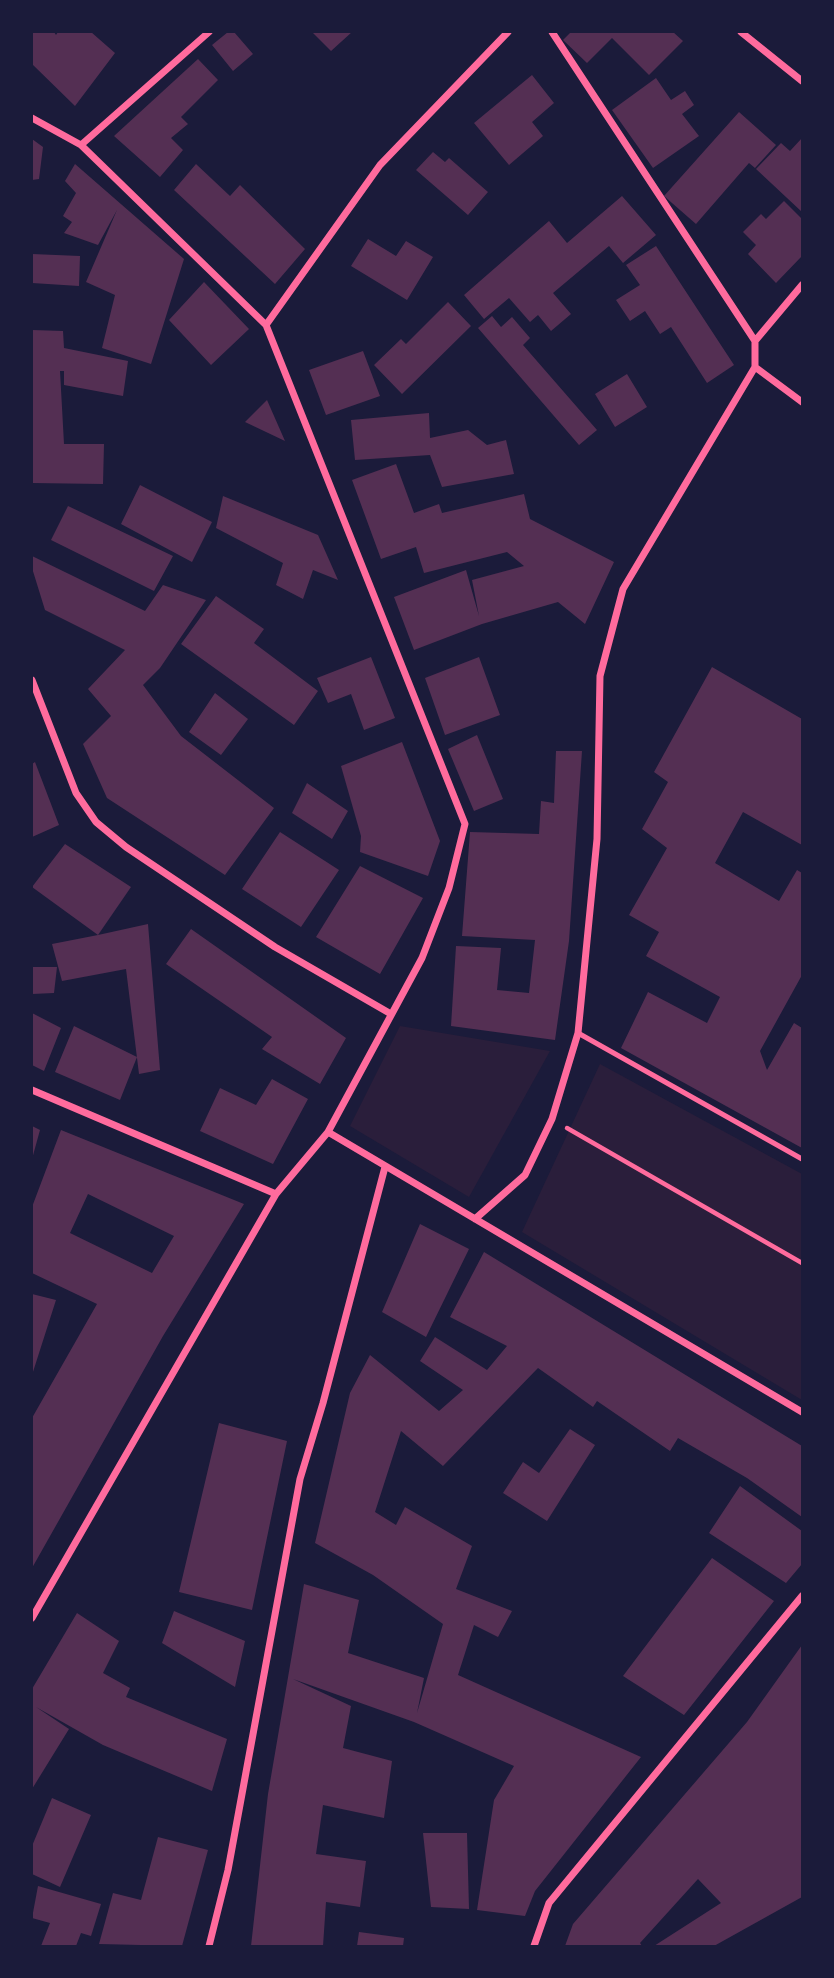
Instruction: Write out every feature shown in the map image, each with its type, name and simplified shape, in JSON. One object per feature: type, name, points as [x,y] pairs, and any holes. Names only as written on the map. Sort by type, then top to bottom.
[{"type":"street","points":[[80,145],[209,32]]},
{"type":"street","points":[[266,325],[380,165],[508,32]]},
{"type":"street","points":[[475,1219],[525,1175],[552,1119],[578,1033],[597,839],[600,676],[623,589],[755,367],[755,341],[552,32]]},
{"type":"street","points":[[741,32],[803,81]]},
{"type":"street","points":[[32,118],[80,145],[266,325],[465,824],[449,888],[422,958],[328,1132],[276,1194],[32,1618]]},
{"type":"street","points":[[755,341],[803,285]]},
{"type":"street","points":[[755,367],[803,402]]},
{"type":"street","points":[[32,680],[76,793],[96,822],[126,847],[275,947],[391,1014]]},
{"type":"street","points":[[32,1090],[276,1194]]},
{"type":"street","points":[[328,1132],[803,1412]]},
{"type":"street","points":[[209,1947],[229,1870],[300,1479],[323,1403],[385,1167]]},
{"type":"street","points":[[534,1947],[549,1903],[803,1596]]},
{"type":"lane","points":[[578,1033],[803,1159]]},
{"type":"path","points":[[552,1119],[803,1263]]},
{"type":"shaded area","points":[[400,1026],[550,1051],[469,1197],[350,1126]]},
{"type":"shaded area","points":[[600,1064],[802,1174],[802,1400],[522,1232]]},
{"type":"building","points":[[32,32],[54,32],[56,35],[58,32],[91,32],[115,53],[75,106],[32,64]]},
{"type":"building","points":[[228,32],[234,32],[253,54],[233,71],[212,45]]},
{"type":"building","points":[[312,32],[352,32],[331,51]]},
{"type":"building","points":[[571,32],[673,32],[683,41],[649,75],[612,38],[587,63],[563,40]]},
{"type":"building","points":[[198,59],[218,80],[181,117],[188,124],[171,138],[183,150],[160,177],[114,136]]},
{"type":"building","points":[[532,75],[554,103],[532,122],[543,136],[509,165],[474,123]]},
{"type":"building","points":[[656,78],[671,100],[685,91],[694,105],[682,114],[699,136],[653,168],[612,110]]},
{"type":"building","points":[[739,112],[776,145],[755,168],[749,163],[696,224],[664,196]]},
{"type":"building","points":[[802,138],[802,212],[756,169],[781,143],[790,151]]},
{"type":"building","points":[[32,139],[43,147],[39,179],[32,180]]},
{"type":"building","points":[[433,152],[445,162],[449,158],[488,192],[468,215],[416,170]]},
{"type":"building","points":[[75,164],[184,259],[151,364],[102,348],[115,295],[86,282],[117,210],[98,245],[64,233],[72,222],[63,216],[76,193],[65,181]]},
{"type":"building","points":[[196,164],[230,196],[240,185],[305,249],[275,284],[174,190]]},
{"type":"building","points":[[622,196],[656,235],[623,263],[609,246],[553,293],[571,314],[551,331],[538,315],[530,322],[509,298],[484,319],[464,295],[549,221],[567,243]]},
{"type":"building","points":[[784,201],[802,219],[802,256],[776,283],[748,254],[756,245],[743,232],[761,214],[766,219]]},
{"type":"building","points":[[368,239],[396,256],[406,241],[433,257],[407,300],[351,266]]},
{"type":"building","points":[[656,246],[734,365],[707,383],[671,327],[660,334],[645,311],[630,321],[616,300],[640,285],[626,265]]},
{"type":"building","points":[[32,254],[80,256],[79,286],[32,283]]},
{"type":"building","points":[[204,282],[249,329],[211,365],[169,320]]},
{"type":"building","points":[[448,302],[471,326],[402,394],[374,365],[401,339],[406,344]]},
{"type":"building","points":[[492,316],[501,327],[512,317],[530,338],[523,345],[597,430],[579,445],[478,328]]},
{"type":"building","points":[[32,330],[63,331],[64,348],[128,361],[123,396],[64,385],[64,371],[60,371],[64,444],[104,444],[103,484],[32,483]]},
{"type":"building","points":[[363,351],[380,396],[326,415],[309,370]]},
{"type":"building","points":[[627,374],[647,407],[615,427],[595,394]]},
{"type":"building","points":[[267,400],[285,441],[245,422]]},
{"type":"building","points":[[429,413],[430,438],[468,430],[487,445],[506,440],[514,474],[442,487],[430,455],[355,460],[351,420]]},
{"type":"building","points":[[396,464],[414,513],[439,504],[442,513],[524,494],[530,519],[614,562],[585,624],[558,602],[482,624],[414,650],[394,597],[466,570],[479,616],[472,580],[524,566],[507,552],[424,573],[416,547],[381,559],[352,480]]},
{"type":"building","points":[[140,485],[212,522],[192,562],[121,524]]},
{"type":"building","points":[[223,496],[318,535],[338,580],[313,570],[303,599],[276,585],[283,563],[216,528]]},
{"type":"building","points":[[68,506],[173,556],[154,591],[51,540]]},
{"type":"building","points":[[32,556],[145,611],[163,585],[206,600],[160,668],[143,685],[181,736],[274,808],[225,875],[107,798],[83,744],[111,716],[88,689],[125,650],[45,610],[32,568]]},
{"type":"building","points":[[216,596],[264,629],[254,643],[318,691],[294,725],[181,644]]},
{"type":"building","points":[[371,657],[395,718],[364,730],[351,694],[328,703],[317,678]]},
{"type":"building","points":[[479,657],[500,715],[445,735],[425,678]]},
{"type":"building","points":[[712,667],[802,719],[802,845],[743,812],[715,863],[779,901],[797,870],[802,873],[802,975],[760,1051],[767,1070],[794,1023],[802,1028],[802,1148],[621,1048],[648,992],[707,1023],[720,997],[646,956],[659,932],[629,915],[667,848],[642,829],[668,782],[654,772]]},
{"type":"building","points":[[215,693],[248,719],[221,755],[189,732]]},
{"type":"building","points":[[477,735],[503,799],[474,811],[448,749]]},
{"type":"building","points":[[402,742],[440,841],[428,876],[360,852],[361,836],[341,766]]},
{"type":"building","points":[[556,751],[582,751],[569,941],[555,1040],[451,1026],[456,946],[501,948],[497,990],[529,993],[535,940],[462,936],[470,832],[539,834],[541,801],[554,803]]},
{"type":"building","points":[[35,762],[59,825],[32,837],[32,764]]},
{"type":"building","points":[[307,783],[348,811],[332,839],[292,813]]},
{"type":"building","points":[[280,832],[339,870],[301,927],[242,889]]},
{"type":"building","points":[[65,844],[131,887],[98,935],[32,887]]},
{"type":"building","points":[[360,866],[423,898],[380,974],[316,937]]},
{"type":"building","points":[[148,924],[160,1070],[139,1074],[126,969],[62,981],[52,944]]},
{"type":"building","points":[[191,929],[346,1038],[320,1084],[262,1049],[272,1037],[166,964]]},
{"type":"building","points":[[32,967],[57,967],[54,993],[32,994]]},
{"type":"building","points":[[32,1013],[61,1028],[44,1071],[32,1065]]},
{"type":"building","points":[[74,1026],[137,1057],[120,1100],[55,1072]]},
{"type":"building","points":[[272,1079],[308,1099],[273,1164],[200,1131],[220,1088],[256,1105]]},
{"type":"building","points":[[32,1126],[40,1130],[32,1159]]},
{"type":"building","points":[[61,1130],[244,1204],[163,1336],[32,1568],[32,1418],[97,1304],[32,1273],[32,1207]],"holes":[[[88,1194],[174,1236],[152,1273],[70,1233]]]},
{"type":"building","points":[[420,1224],[469,1249],[426,1337],[382,1312]]},
{"type":"building","points":[[484,1252],[802,1446],[802,1517],[747,1478],[678,1438],[670,1451],[597,1401],[593,1407],[538,1368],[443,1466],[401,1431],[375,1512],[396,1525],[405,1507],[472,1546],[456,1589],[512,1611],[498,1637],[474,1625],[458,1675],[641,1757],[535,1891],[525,1916],[477,1910],[494,1800],[514,1766],[414,1722],[293,1679],[351,1706],[343,1748],[392,1761],[384,1818],[323,1805],[316,1854],[366,1861],[360,1907],[326,1902],[323,1946],[251,1946],[268,1794],[304,1584],[359,1600],[348,1653],[424,1678],[417,1713],[443,1624],[373,1575],[315,1543],[350,1393],[370,1355],[439,1411],[463,1390],[420,1361],[435,1337],[487,1370],[507,1346],[450,1317]]},
{"type":"building","points":[[32,1294],[56,1300],[32,1375]]},
{"type":"building","points":[[219,1423],[287,1441],[252,1610],[179,1592]]},
{"type":"building","points":[[570,1429],[595,1445],[547,1521],[503,1493],[523,1462],[539,1473]]},
{"type":"building","points":[[740,1486],[802,1531],[802,1564],[786,1583],[709,1533]]},
{"type":"building","points":[[712,1558],[774,1601],[684,1715],[623,1676]]},
{"type":"building","points":[[174,1611],[245,1641],[235,1687],[162,1643]]},
{"type":"building","points":[[77,1613],[119,1641],[103,1673],[130,1688],[126,1697],[227,1739],[212,1791],[103,1745],[36,1707],[69,1729],[32,1789],[32,1689]]},
{"type":"building","points":[[802,1645],[802,1897],[714,1946],[654,1946],[721,1903],[698,1879],[640,1943],[642,1946],[565,1946],[573,1924],[747,1722]]},
{"type":"building","points":[[52,1798],[91,1815],[60,1887],[32,1874],[32,1846]]},
{"type":"building","points":[[423,1833],[467,1833],[469,1909],[431,1907]]},
{"type":"building","points":[[158,1837],[208,1850],[182,1946],[99,1944],[113,1893],[141,1900]]},
{"type":"building","points":[[38,1886],[101,1904],[91,1936],[81,1933],[76,1946],[41,1946],[50,1923],[32,1918]]},
{"type":"building","points":[[359,1932],[404,1938],[403,1946],[357,1946]]}]
